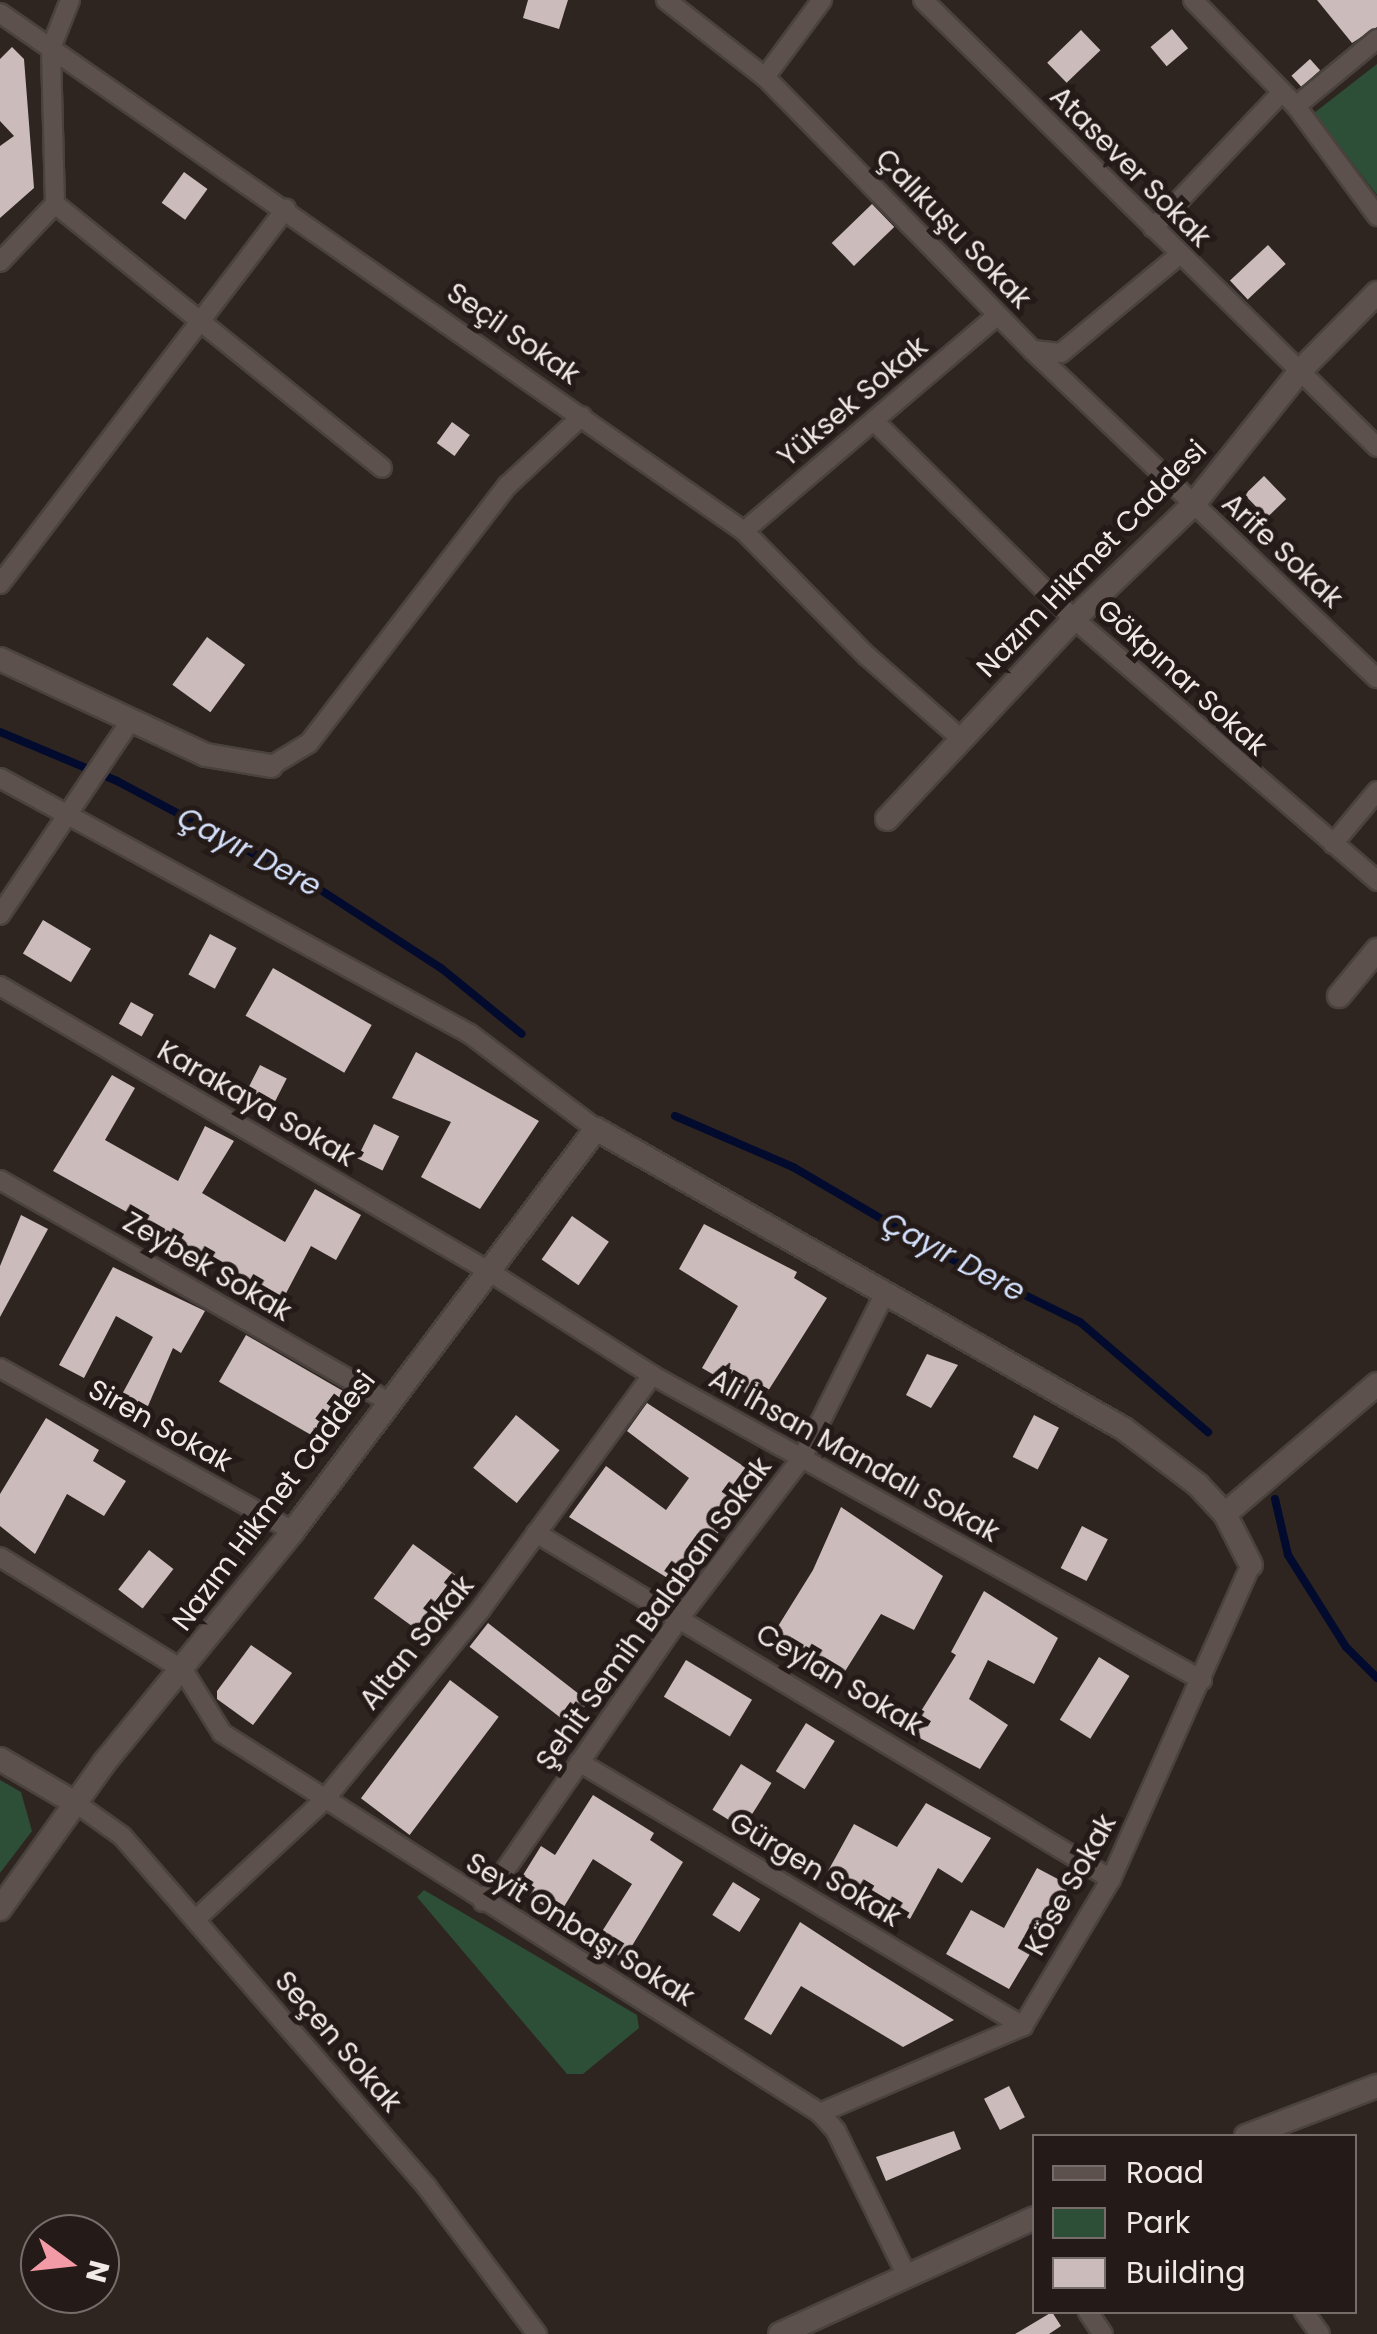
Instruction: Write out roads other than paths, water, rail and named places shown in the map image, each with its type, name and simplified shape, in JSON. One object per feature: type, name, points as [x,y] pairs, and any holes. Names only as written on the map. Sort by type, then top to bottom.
[{"type":"street","points":[[0,262],[55,204],[51,48],[70,0]]},
{"type":"street","name":"Çalıkuşu Sokak","points":[[666,0],[765,77],[1032,350],[1193,505]]},
{"type":"street","points":[[765,77],[822,0]]},
{"type":"street","name":"Atasever Sokak","points":[[922,0],[1377,447]]},
{"type":"street","points":[[1193,0],[1296,106],[1377,216]]},
{"type":"street","name":"Seçil Sokak","points":[[3,20],[51,48],[286,208],[744,531],[961,739]]},
{"type":"street","points":[[1296,106],[1377,39]]},
{"type":"street","points":[[1153,228],[1282,92]]},
{"type":"street","points":[[55,204],[382,468]]},
{"type":"street","points":[[0,584],[286,208]]},
{"type":"street","points":[[1032,350],[1062,353],[1179,255]]},
{"type":"street","name":"Nazım Hikmet Caddesi","points":[[887,820],[1074,618],[1193,505],[1299,372],[1377,292]]},
{"type":"street","name":"Yüksek Sokak","points":[[744,531],[998,315]]},
{"type":"street","points":[[0,659],[206,756],[270,766],[309,742],[508,485],[582,416]]},
{"type":"street","name":"Gökpınar Sokak","points":[[874,421],[1074,618],[1377,880]]},
{"type":"street","name":"Arife Sokak","points":[[1193,505],[1377,678]]},
{"type":"street","points":[[0,915],[74,814],[129,723]]},
{"type":"street","points":[[0,778],[74,814],[470,1034],[596,1128],[883,1297],[1124,1429],[1225,1514],[1251,1565]]},
{"type":"street","points":[[1333,844],[1377,791]]},
{"type":"street","points":[[1339,996],[1377,950]]},
{"type":"street","name":"Karakaya Sokak","points":[[0,986],[485,1269]]},
{"type":"street","name":"Nazım Hikmet Caddesi","points":[[0,1909],[293,1531],[485,1269],[596,1128]]},
{"type":"street","name":"Zeybek Sokak","points":[[0,1180],[388,1401]]},
{"type":"street","name":"Ali İhsan Mandalı Sokak","points":[[485,1269],[652,1375],[1202,1680]]},
{"type":"street","name":"Şehit Semih Balaban Sokak","points":[[483,1902],[681,1616],[802,1458],[883,1297]]},
{"type":"street","name":"Siren Sokak","points":[[0,1368],[293,1531]]},
{"type":"street","name":"Altan Sokak","points":[[195,1920],[325,1800],[536,1533],[652,1375]]},
{"type":"street","points":[[1225,1514],[1377,1384]]},
{"type":"street","name":"Ceylan Sokak","points":[[536,1533],[681,1616],[1110,1879]]},
{"type":"street","points":[[0,1557],[184,1670]]},
{"type":"street","name":"Köse Sokak","points":[[1023,2026],[1110,1879],[1251,1565]]},
{"type":"street","name":"Seyit Onbaşı Sokak","points":[[184,1670],[222,1732],[483,1902],[820,2113],[836,2131],[905,2272]]},
{"type":"street","points":[[0,1759],[78,1804]]},
{"type":"street","name":"Gürgen Sokak","points":[[579,1762],[1023,2026]]},
{"type":"street","name":"Seçen Sokak","points":[[78,1804],[122,1836],[427,2187],[537,2334]]},
{"type":"street","points":[[820,2113],[1023,2026]]},
{"type":"street","points":[[1251,2134],[1377,2086]]},
{"type":"street","points":[[780,2334],[905,2272],[1032,2223]]},
{"type":"waterway","name":"Çayır Dere","points":[[0,732],[117,781],[313,885],[441,968],[522,1034]]},
{"type":"waterway","name":"Çayır Dere","points":[[675,1116],[793,1167],[943,1255],[1080,1322],[1208,1432]]},
{"type":"waterway","name":"Çayır Dere","points":[[1275,1499],[1288,1555],[1346,1647],[1377,1678]]}]
